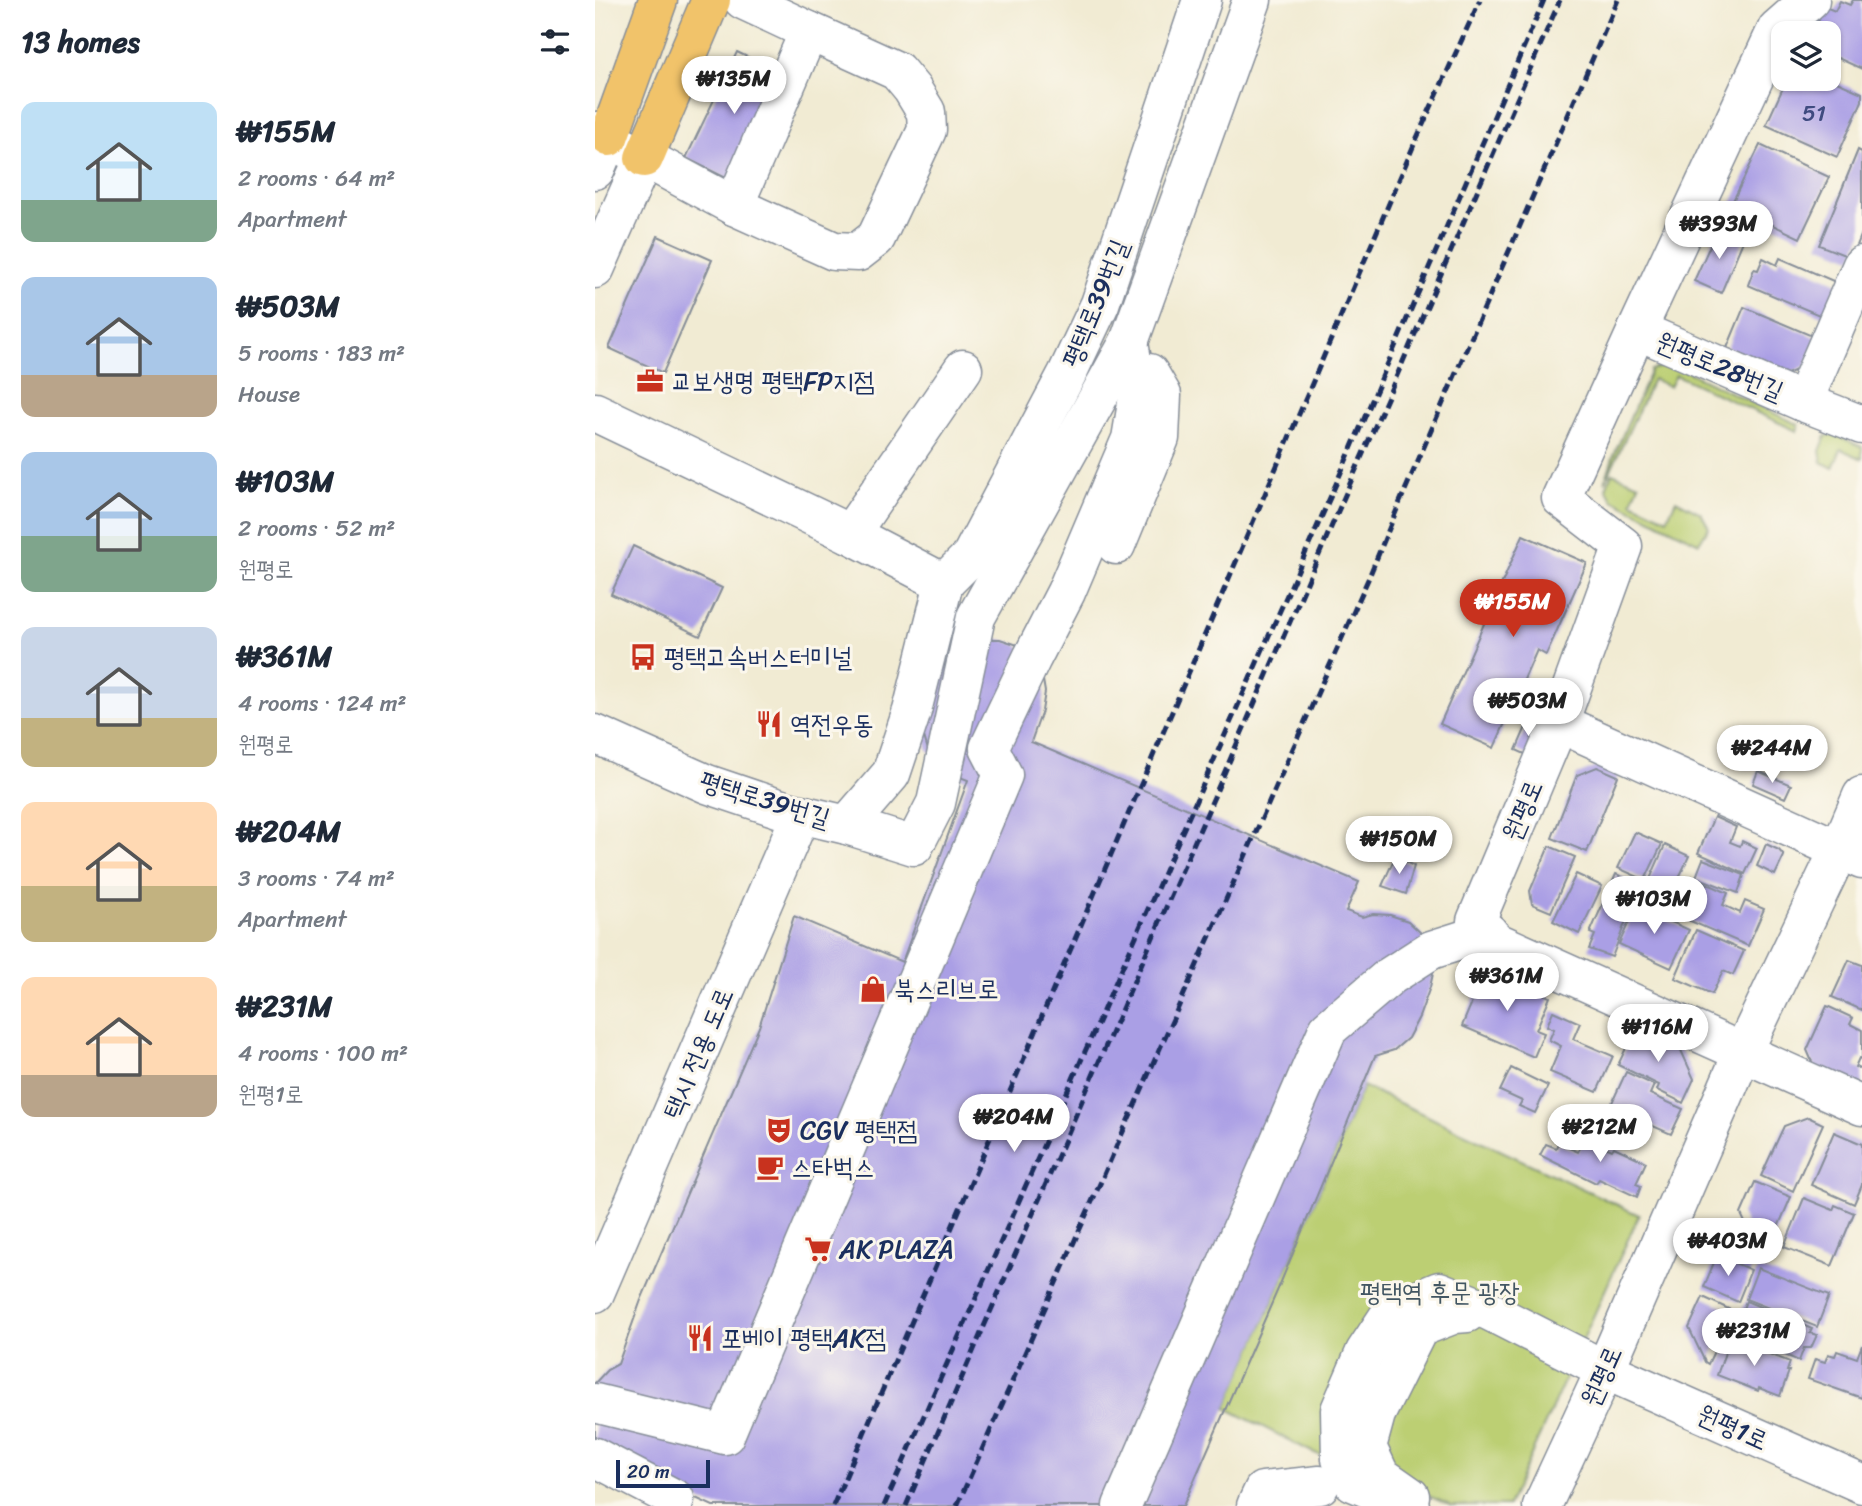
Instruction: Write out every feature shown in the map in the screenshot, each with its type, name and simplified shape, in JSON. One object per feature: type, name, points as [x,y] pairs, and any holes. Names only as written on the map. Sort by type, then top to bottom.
[{"type":"main road","points":[[602,131],[658,0]]},
{"type":"main road","points":[[644,158],[711,0]]},
{"type":"street","points":[[602,131],[644,158],[734,206],[834,251],[858,252],[876,238],[927,130],[926,112],[897,71],[743,0]]},
{"type":"street","name":"평택로39번길","points":[[595,734],[707,784],[787,811],[848,825],[891,774],[912,711],[944,583],[971,556],[1067,374],[1100,304],[1202,0]]},
{"type":"street","points":[[848,825],[914,846],[936,803],[976,617],[1129,342],[1252,0]]},
{"type":"street","points":[[1637,330],[1777,29],[1810,0]]},
{"type":"street","points":[[734,206],[810,31]]},
{"type":"street","points":[[595,270],[644,158]]},
{"type":"street","name":"원평로28번길","points":[[1803,402],[1862,265]]},
{"type":"street","name":"원평로28번길","points":[[1637,330],[1862,425]]},
{"type":"street","name":"원평로","points":[[1488,932],[1476,921],[1559,723],[1623,546],[1562,498],[1637,330]]},
{"type":"street","points":[[1116,545],[1160,438],[1162,395],[1129,342]]},
{"type":"street","points":[[595,1403],[725,1435],[1003,775],[989,748],[1066,592],[1131,439],[1138,397],[1129,342]]},
{"type":"street","points":[[850,534],[963,369]]},
{"type":"street","points":[[595,412],[850,534],[944,583]]},
{"type":"street","points":[[1559,723],[1851,855]]},
{"type":"street","name":"원평로","points":[[1542,1506],[1605,1370],[1743,1052],[1851,855],[1862,796]]},
{"type":"street","name":"택시 전용 도로","points":[[595,1293],[801,814]]},
{"type":"street","points":[[1122,1506],[1328,1029],[1389,978],[1431,950],[1488,932],[1497,942],[1862,1106]]},
{"type":"street","name":"원평1로","points":[[1325,1487],[1341,1459],[1340,1410],[1364,1352],[1392,1311],[1439,1291],[1489,1311],[1605,1370],[1862,1484]]},
{"type":"street","points":[[1423,1506],[1380,1475],[1367,1447],[1376,1414],[1419,1328],[1455,1314],[1489,1311]]},
{"type":"street","points":[[595,1457],[675,1499],[673,1506]]},
{"type":"street","points":[[1256,1506],[1263,1491],[1325,1487],[1353,1482],[1410,1506]]},
{"type":"green space","points":[[1671,364],[1799,425],[1797,431],[1676,375],[1670,387],[1653,379],[1605,482],[1651,370]]},
{"type":"green space","points":[[1834,434],[1862,447],[1862,459],[1841,449],[1833,468],[1822,462],[1820,451],[1826,436]]},
{"type":"green space","points":[[1612,473],[1639,484],[1632,502],[1667,519],[1676,500],[1701,513],[1709,527],[1699,543],[1613,500],[1606,488]]},
{"type":"green space","name":"평택역 후문 광장","points":[[1363,1086],[1639,1215],[1508,1506],[1452,1506],[1312,1452],[1226,1408]]},
{"type":"building","points":[[1853,0],[1862,0],[1862,69],[1841,59],[1841,21],[1819,21],[1825,7],[1835,11],[1840,1],[1850,5]]},
{"type":"building","points":[[737,52],[783,74],[732,181],[686,158]]},
{"type":"building","points":[[1841,84],[1862,93],[1862,101],[1837,157],[1766,125],[1782,91],[1841,91]]},
{"type":"building","points":[[1760,145],[1829,177],[1800,238],[1731,205]]},
{"type":"building","points":[[1858,150],[1862,152],[1862,233],[1852,258],[1819,245]]},
{"type":"building","points":[[1717,230],[1743,241],[1721,293],[1694,281]]},
{"type":"building","points":[[658,236],[712,260],[663,373],[609,348]]},
{"type":"building","points":[[1763,258],[1777,265],[1780,258],[1838,283],[1824,317],[1748,285],[1754,269],[1758,270]]},
{"type":"building","points":[[1744,307],[1817,338],[1806,366],[1787,374],[1727,348]]},
{"type":"building","points":[[1523,535],[1587,563],[1546,655],[1537,650],[1494,748],[1440,724]]},
{"type":"building","points":[[633,546],[722,588],[700,636],[611,594]]},
{"type":"building","points":[[983,639],[1000,639],[1018,645],[1042,674],[1045,692],[1042,711],[1031,742],[1359,882],[1346,911],[1362,917],[1373,914],[1390,915],[1408,921],[1422,934],[1434,969],[1430,987],[1408,1038],[1394,1050],[1375,1056],[1278,1289],[1183,1506],[713,1506],[612,1460],[595,1444],[595,1383],[607,1370],[618,1364],[641,1300],[759,1027],[794,916],[902,962],[968,780],[952,774],[928,750],[923,733],[923,715],[943,667],[953,654]]},
{"type":"building","points":[[1529,720],[1540,725],[1527,755],[1516,750]]},
{"type":"building","points":[[1597,767],[1618,776],[1587,852],[1552,838],[1577,775]]},
{"type":"building","points":[[1758,771],[1791,785],[1785,798],[1753,784]]},
{"type":"building","points":[[1714,817],[1736,827],[1730,842],[1740,846],[1742,841],[1757,848],[1745,874],[1698,853]]},
{"type":"building","points":[[1635,832],[1662,844],[1645,880],[1618,868]]},
{"type":"building","points":[[1766,844],[1779,850],[1784,856],[1775,875],[1757,866]]},
{"type":"building","points":[[1665,845],[1689,856],[1672,893],[1681,897],[1674,912],[1642,897]]},
{"type":"building","points":[[1549,846],[1575,857],[1551,912],[1532,904],[1530,891]]},
{"type":"building","points":[[1395,857],[1414,866],[1406,894],[1382,886]]},
{"type":"building","points":[[1703,859],[1744,875],[1738,893],[1696,877]]},
{"type":"building","points":[[1576,874],[1602,886],[1579,934],[1553,921]]},
{"type":"building","points":[[1616,874],[1633,882],[1621,915],[1627,918],[1612,957],[1589,949],[1595,935],[1590,933]]},
{"type":"building","points":[[1697,879],[1728,893],[1723,905],[1740,913],[1745,901],[1764,909],[1748,946],[1681,917]]},
{"type":"building","points":[[1638,902],[1657,911],[1656,915],[1689,930],[1671,968],[1619,944]]},
{"type":"building","points":[[1696,930],[1744,951],[1733,975],[1723,971],[1712,994],[1675,978]]},
{"type":"building","points":[[1849,960],[1862,965],[1862,1010],[1832,997]]},
{"type":"building","points":[[1486,969],[1550,997],[1536,1030],[1544,1033],[1534,1057],[1462,1026]]},
{"type":"building","points":[[1827,1006],[1853,1018],[1850,1024],[1862,1030],[1862,1059],[1859,1058],[1855,1067],[1862,1070],[1862,1089],[1816,1071],[1807,1050]]},
{"type":"building","points":[[1553,1011],[1580,1023],[1573,1039],[1613,1056],[1597,1092],[1550,1072],[1561,1046],[1549,1040],[1554,1029],[1547,1026]]},
{"type":"building","points":[[1636,1027],[1680,1048],[1694,1079],[1683,1103],[1657,1090],[1659,1085],[1618,1065]]},
{"type":"building","points":[[1511,1068],[1548,1086],[1535,1113],[1519,1106],[1522,1101],[1500,1091]]},
{"type":"building","points":[[1626,1072],[1654,1085],[1650,1094],[1683,1109],[1671,1134],[1610,1107]]},
{"type":"building","points":[[1808,1117],[1823,1124],[1793,1191],[1761,1176],[1784,1126]]},
{"type":"building","points":[[1834,1132],[1862,1144],[1862,1185],[1854,1204],[1811,1185]]},
{"type":"building","points":[[1585,1138],[1612,1150],[1614,1147],[1646,1162],[1636,1184],[1641,1186],[1637,1197],[1599,1179],[1596,1183],[1540,1155],[1546,1144],[1556,1148],[1558,1143],[1578,1152]]},
{"type":"building","points":[[1755,1182],[1791,1197],[1772,1241],[1749,1231],[1741,1214]]},
{"type":"building","points":[[1804,1198],[1833,1210],[1835,1205],[1854,1213],[1832,1266],[1784,1247]]},
{"type":"building","points":[[1717,1255],[1751,1270],[1738,1302],[1704,1287]]},
{"type":"building","points":[[1758,1268],[1829,1296],[1817,1327],[1746,1299]]},
{"type":"building","points":[[1703,1297],[1733,1311],[1708,1364],[1689,1328]]},
{"type":"building","points":[[1746,1301],[1812,1329],[1810,1333],[1817,1335],[1811,1348],[1804,1348],[1799,1361],[1733,1333]]},
{"type":"building","points":[[1730,1339],[1790,1362],[1780,1396],[1759,1388],[1758,1391],[1717,1375]]},
{"type":"building","points":[[1862,1345],[1862,1398],[1808,1379],[1815,1359],[1825,1362],[1828,1354],[1835,1356],[1837,1351],[1857,1358]]},
{"type":"railway","points":[[833,1506],[1416,140],[1480,0]]},
{"type":"railway","points":[[884,1506],[1336,484],[1544,0]]},
{"type":"railway","points":[[906,1506],[1560,0]]},
{"type":"railway","points":[[957,1506],[1369,577],[1618,0]]},
{"type":"place","name":"교보생명 평택FP지점","points":[[650,381]]},
{"type":"place","name":"평택고속버스터미널","points":[[643,657]]},
{"type":"place","name":"역전우동","points":[[769,724]]},
{"type":"place","name":"북스리브로","points":[[873,989]]},
{"type":"place","name":"CGV 평택점","points":[[779,1130]]},
{"type":"place","name":"스타벅스","points":[[770,1167]]},
{"type":"place","name":"AK PLAZA","points":[[818,1249]]},
{"type":"place","name":"포베이 평택AK점","points":[[700,1338]]}]
